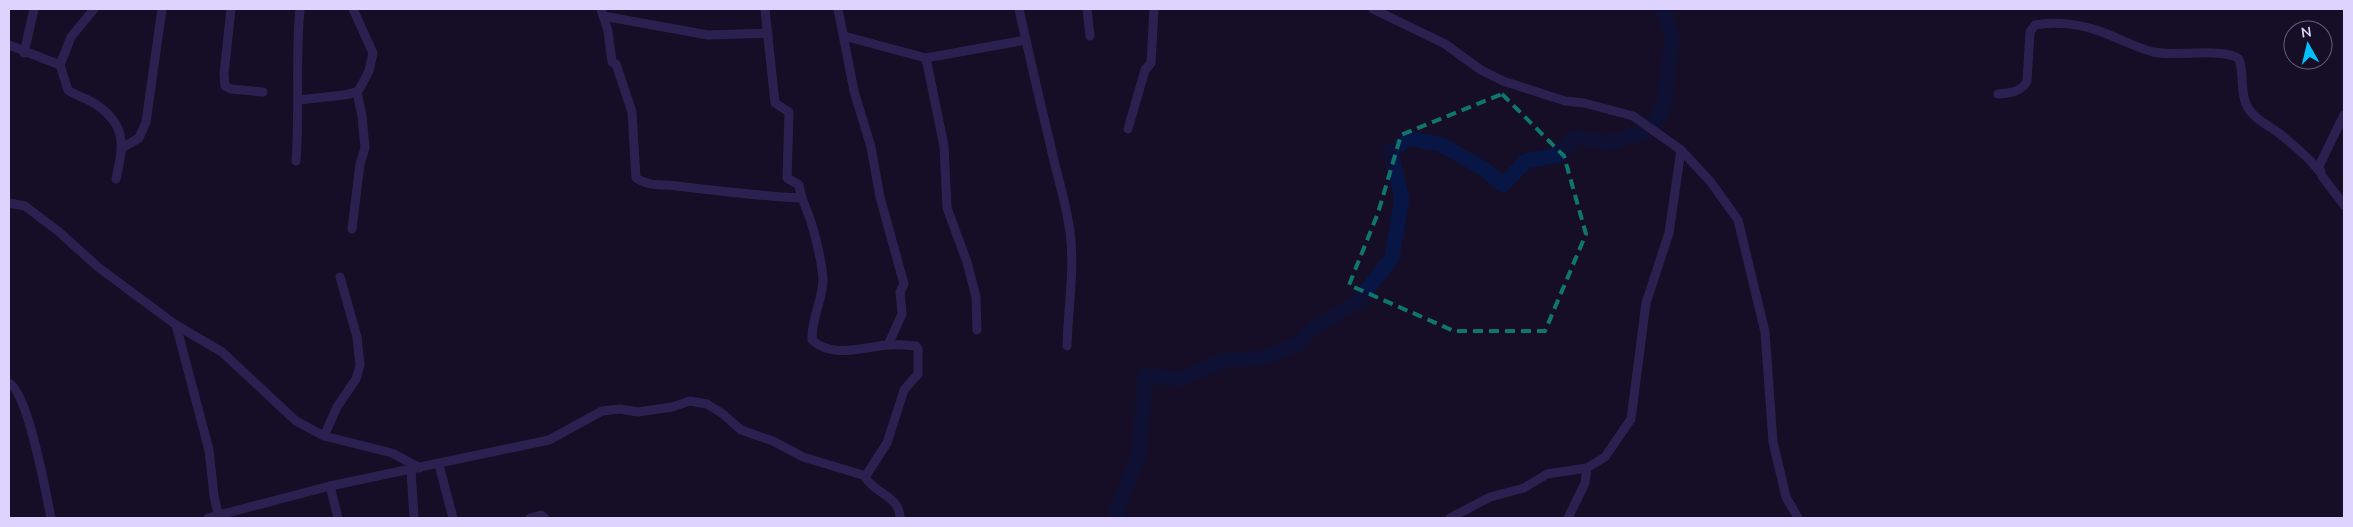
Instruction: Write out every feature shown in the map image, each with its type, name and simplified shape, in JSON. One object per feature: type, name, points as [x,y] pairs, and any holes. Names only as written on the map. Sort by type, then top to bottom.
[{"type":"street","points":[[24,52],[34,9]]},
{"type":"street","points":[[94,9],[71,37],[60,65],[68,90],[99,106],[116,121],[122,148],[116,179]]},
{"type":"street","points":[[122,148],[139,138],[146,122],[162,9]]},
{"type":"street","points":[[231,9],[224,74],[225,86],[231,89],[263,92]]},
{"type":"street","points":[[296,161],[299,100],[297,56],[300,9]]},
{"type":"street","points":[[352,229],[360,164],[365,148],[362,116],[357,92],[369,71],[373,53],[353,9]]},
{"type":"street","points":[[765,9],[775,103],[789,112],[787,178],[799,185],[800,198],[812,225],[823,278],[821,300],[814,322],[812,340],[821,346],[836,350],[860,350],[888,345],[918,347],[918,370],[904,390],[887,443],[866,476]]},
{"type":"street","points":[[838,9],[854,91],[871,147],[880,197],[904,284],[900,292],[902,314],[888,345]]},
{"type":"street","points":[[1019,9],[1065,199],[1070,232],[1072,293],[1068,308],[1067,346]]},
{"type":"street","points":[[1087,9],[1090,36]]},
{"type":"street","points":[[1128,130],[1145,70],[1151,63],[1154,9]]},
{"type":"street","points":[[1373,9],[1445,44],[1481,70],[1503,81],[1565,101],[1596,106],[1640,119],[1681,150],[1710,181],[1738,220],[1765,332],[1773,442],[1786,497],[1798,518]]},
{"type":"street","points":[[768,33],[708,35],[602,12],[611,46],[612,62],[616,64],[632,112],[636,178],[643,183],[657,186],[676,186],[779,198],[800,198]]},
{"type":"street","points":[[1998,94],[2014,92],[2024,86],[2027,81],[2030,32],[2035,24],[2048,22],[2083,27],[2099,31],[2121,42],[2153,52],[2176,55],[2226,53],[2239,59],[2246,105],[2264,125],[2279,133],[2319,171],[2344,205]]},
{"type":"street","points":[[844,36],[926,58],[1026,40]]},
{"type":"street","points":[[9,45],[60,65]]},
{"type":"street","points":[[926,58],[944,146],[947,208],[967,262],[976,296],[977,330]]},
{"type":"street","points":[[299,100],[357,92]]},
{"type":"street","points":[[2319,171],[2319,166],[2327,148],[2344,115]]},
{"type":"street","points":[[1450,518],[1490,497],[1524,488],[1547,474],[1587,468],[1605,457],[1631,419],[1646,303],[1670,233],[1681,150]]},
{"type":"street","points":[[9,203],[25,206],[31,210],[58,231],[98,267],[176,325],[222,352],[296,421],[324,436],[392,454],[416,469]]},
{"type":"street","points":[[324,436],[337,407],[356,379],[360,364],[356,329],[340,277]]},
{"type":"street","points":[[176,325],[209,450],[218,517]]},
{"type":"street","points":[[9,382],[19,392],[27,416],[51,518]]},
{"type":"street","points":[[208,518],[218,517],[330,486],[439,465],[549,440],[602,411],[620,409],[638,412],[672,407],[690,401],[707,404],[723,414],[742,430],[773,441],[803,458],[866,476],[866,479],[898,507],[900,518]]},
{"type":"street","points":[[439,465],[453,518]]},
{"type":"street","points":[[1568,518],[1585,483],[1587,468]]},
{"type":"street","points":[[414,518],[416,469]]},
{"type":"street","points":[[330,486],[338,518]]},
{"type":"street","points":[[530,518],[538,516],[545,518]]},
{"type":"highlighted area","points":[[1502,94],[1564,156],[1586,234],[1545,331],[1454,331],[1349,285],[1378,213],[1401,135]]},
{"type":"waterway","points":[[1114,518],[1139,455],[1145,376],[1182,379],[1224,360],[1263,358],[1299,344],[1312,329],[1358,301],[1392,258],[1402,198],[1390,151],[1410,138],[1442,145],[1484,169],[1503,185],[1526,161],[1559,155],[1575,137],[1606,143],[1642,133],[1657,120],[1664,104],[1672,38],[1664,9]]}]
